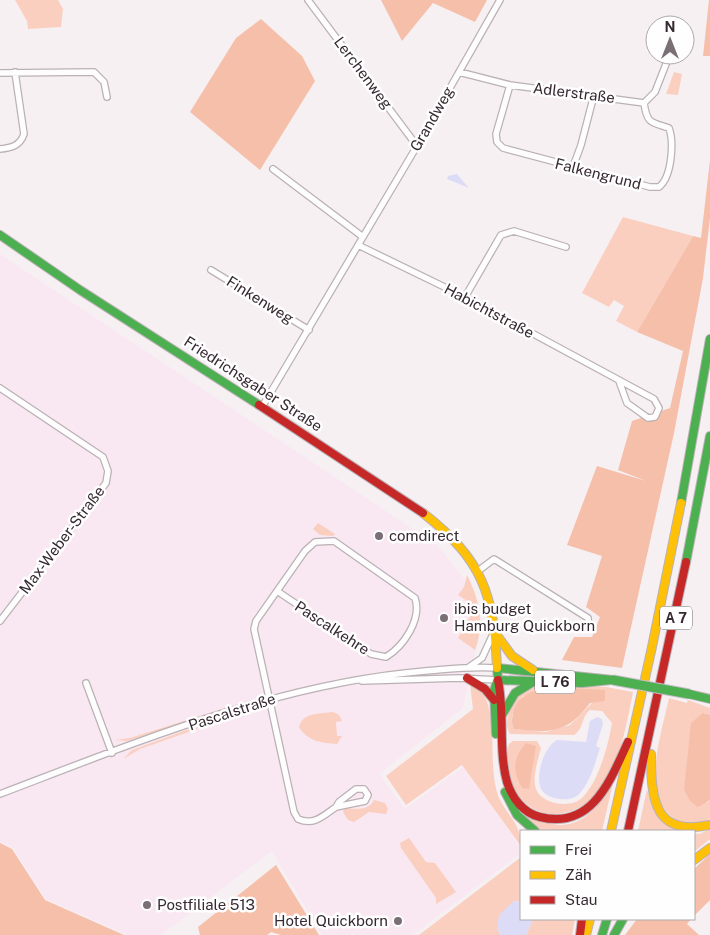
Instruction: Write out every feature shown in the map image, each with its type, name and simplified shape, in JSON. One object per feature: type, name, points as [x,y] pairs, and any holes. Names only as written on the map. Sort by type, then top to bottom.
[{"type":"main road","name":"Friedrichsgaber Straße","points":[[0,235],[415,509],[451,538],[470,558],[478,570],[490,603],[498,680],[582,683],[612,680]]},
{"type":"main road","name":"A 7","points":[[611,830],[638,719],[683,503],[710,339]]},
{"type":"main road","name":"A 7","points":[[628,830],[652,731],[699,505],[710,436]]},
{"type":"main road","name":"Friedrichsgaber Straße","points":[[494,632],[512,656],[533,670]]},
{"type":"main road","name":"Friedrichsgaber Straße","points":[[498,668],[533,670],[612,680],[710,698]]},
{"type":"main road","points":[[467,678],[485,689],[494,700]]},
{"type":"main road","points":[[498,680],[505,771],[514,797],[523,809],[532,814],[556,820],[573,818],[582,813],[598,798],[621,758],[638,719]]},
{"type":"main road","points":[[498,680],[494,700],[498,760],[504,789],[517,815],[534,830]]},
{"type":"main road","points":[[502,716],[514,693],[533,682]]},
{"type":"main road","points":[[652,731],[651,782],[658,810],[674,825],[684,828],[693,829],[710,825]]},
{"type":"main road","points":[[695,859],[710,848]]},
{"type":"main road","points":[[580,935],[582,920]]},
{"type":"main road","points":[[586,935],[590,920]]},
{"type":"main road","points":[[602,935],[606,920]]},
{"type":"main road","points":[[614,935],[622,920]]},
{"type":"street","name":"Lerchenweg","points":[[308,0],[417,146]]},
{"type":"street","name":"Grandweg","points":[[262,407],[417,146],[500,0]]},
{"type":"street","points":[[644,103],[655,92],[666,65]]},
{"type":"street","points":[[0,149],[14,146],[21,140],[24,134],[15,72]]},
{"type":"street","points":[[0,73],[94,72],[104,82],[107,97]]},
{"type":"street","name":"Adlerstraße","points":[[458,72],[510,85],[644,103]]},
{"type":"street","name":"Falkengrund","points":[[510,85],[496,134],[497,142],[503,148],[650,187],[659,187],[664,184],[667,175],[672,135],[669,128],[650,122],[646,116],[644,103]]},
{"type":"street","points":[[573,167],[581,145],[594,95]]},
{"type":"street","points":[[273,169],[363,237]]},
{"type":"street","points":[[465,297],[501,235],[514,231],[566,248]]},
{"type":"street","name":"Habichtstraße","points":[[358,245],[465,297],[619,381],[654,398],[659,408],[655,417],[648,418],[627,403],[619,381]]},
{"type":"street","name":"Finkenweg","points":[[211,270],[309,330]]},
{"type":"street","name":"Max-Weber-Straße","points":[[0,388],[103,457],[108,471],[106,483],[0,621]]},
{"type":"street","name":"Pascalkehre","points":[[334,541],[415,598],[418,608],[416,620],[394,652],[380,657],[371,654],[277,591],[305,551],[315,542],[334,541]]},
{"type":"street","points":[[478,570],[494,559],[588,618],[589,628]]},
{"type":"street","points":[[277,591],[256,621],[254,629],[294,812],[298,819],[305,822],[316,821],[336,807],[365,801],[368,795],[364,789],[356,790],[339,802],[336,807]]},
{"type":"street","points":[[469,667],[482,658],[494,632]]},
{"type":"street","name":"Pascalstraße","points":[[0,794],[269,699],[392,674],[469,667],[498,668]]},
{"type":"street","name":"Pascalstraße","points":[[355,680],[369,682],[467,678],[498,680]]},
{"type":"street","points":[[86,683],[112,753]]},
{"type":"shaded area","points":[[15,0],[58,0],[63,9],[61,27],[28,29],[27,21]]},
{"type":"shaded area","points":[[381,0],[487,0],[475,22],[433,3],[402,41]]},
{"type":"shaded area","points":[[709,0],[710,56],[703,56]]},
{"type":"shaded area","points":[[261,19],[302,56],[315,81],[260,170],[190,112],[236,38]]},
{"type":"shaded area","points":[[674,72],[682,74],[678,95],[666,94]]},
{"type":"shaded area","points":[[710,160],[710,218],[703,278],[674,433],[622,668],[562,660],[574,637],[592,637],[600,617],[586,607],[602,556],[567,545],[597,466],[646,481],[618,470],[632,421],[670,408],[683,351],[637,332],[693,236],[701,238]]},
{"type":"shaded area","points":[[623,217],[693,236],[637,332],[616,321],[624,306],[614,300],[609,307],[582,293]]},
{"type":"shaded area","points":[[0,254],[437,545],[465,580],[482,621],[463,708],[379,774],[405,809],[463,767],[520,846],[520,854],[413,935],[322,935],[272,851],[161,935],[127,935],[46,899],[13,848],[0,842]]},
{"type":"shaded area","points":[[318,523],[335,534],[333,536],[320,535],[313,529]]},
{"type":"shaded area","points":[[467,575],[475,593],[479,611],[480,631],[475,650],[458,638],[470,617],[465,613],[469,608],[467,601],[458,595],[464,587]]},
{"type":"shaded area","points":[[470,685],[483,694],[488,704],[491,717],[496,786],[499,798],[519,831],[520,845],[462,765],[406,805],[386,776],[473,709]]},
{"type":"shaded area","points":[[553,685],[606,687],[633,692],[622,743],[607,780],[600,790],[587,802],[573,810],[559,814],[545,813],[532,808],[521,798],[513,785],[509,767],[507,752],[509,744],[513,741],[537,741],[541,748],[535,774],[536,789],[544,799],[551,802],[558,804],[572,803],[583,797],[594,781],[605,752],[612,723],[602,711],[590,710],[579,730],[574,735],[510,734],[507,727],[508,715],[516,699],[536,687]],"holes":[[[605,690],[570,725],[546,732],[514,729],[512,716],[515,707],[523,696]]]},
{"type":"shaded area","points":[[553,687],[605,690],[605,701],[590,703],[573,721],[557,729],[538,731],[514,729],[512,723],[513,715],[518,701],[533,692]]},
{"type":"shaded area","points":[[669,698],[687,703],[688,700],[710,708],[710,715],[703,713],[707,803],[710,800],[710,819],[702,823],[689,824],[677,820],[665,810],[658,797],[655,781],[658,746]]},
{"type":"shaded area","points":[[225,708],[226,710],[127,741],[115,740],[130,738]]},
{"type":"shaded area","points":[[333,712],[339,715],[342,721],[336,722],[337,736],[342,736],[337,744],[320,742],[311,738],[302,732],[299,727],[301,722],[308,716]]},
{"type":"shaded area","points":[[703,713],[710,715],[710,800],[698,807],[690,801],[684,790],[691,723]]},
{"type":"shaded area","points":[[214,720],[214,723],[140,749],[123,759],[132,750]]},
{"type":"shaded area","points":[[526,743],[536,746],[529,789],[522,788],[515,770],[518,754]]},
{"type":"shaded area","points":[[613,783],[602,830],[540,830],[531,824],[524,813],[552,824],[570,824],[586,816]]},
{"type":"shaded area","points":[[647,789],[660,819],[676,830],[638,830]]},
{"type":"shaded area","points":[[374,800],[385,803],[388,809],[386,814],[369,812],[354,822],[348,820],[343,812],[344,808],[365,808],[372,804]]},
{"type":"shaded area","points":[[710,829],[710,839],[695,851],[695,833],[699,834]]},
{"type":"shaded area","points":[[409,838],[426,862],[435,863],[456,892],[436,904],[436,898],[401,848],[400,843]]},
{"type":"shaded area","points":[[0,843],[12,849],[45,900],[124,935],[0,935]]},
{"type":"shaded area","points":[[710,854],[710,900],[695,915],[695,868]]},
{"type":"shaded area","points":[[520,858],[520,902],[514,901],[497,929],[501,935],[419,935]]},
{"type":"shaded area","points":[[276,865],[319,935],[281,935],[271,932],[267,935],[200,935],[198,927]]},
{"type":"shaded area","points":[[533,920],[575,920],[572,935],[526,935]]},
{"type":"shaded area","points":[[636,920],[690,920],[687,924],[699,935],[625,935]]},
{"type":"water","points":[[457,174],[469,188],[447,179],[448,176]]},
{"type":"water","points":[[597,717],[602,719],[603,724],[596,746],[600,748],[587,783],[579,794],[571,799],[559,799],[548,796],[541,789],[539,776],[542,762],[548,749],[557,740],[586,742],[590,721]]},
{"type":"water","points":[[514,901],[520,902],[520,920],[533,920],[526,935],[501,935],[497,929],[499,915]]},
{"type":"traffic: fast","points":[[0,235],[80,290],[259,405]]},
{"type":"traffic: fast","points":[[681,503],[710,339]]},
{"type":"traffic: fast","points":[[686,562],[710,436]]},
{"type":"traffic: fast","points":[[611,680],[582,683],[498,680],[497,668],[613,680]]},
{"type":"traffic: fast","points":[[613,680],[689,694]]},
{"type":"traffic: fast","points":[[496,734],[494,691],[497,681]]},
{"type":"traffic: fast","points":[[502,715],[515,693],[533,682]]},
{"type":"traffic: fast","points":[[689,694],[710,699]]},
{"type":"traffic: fast","points":[[505,792],[517,815],[534,830]]},
{"type":"traffic: fast","points":[[602,935],[607,920]]},
{"type":"traffic: fast","points":[[614,935],[622,920]]},
{"type":"traffic: slow","points":[[611,830],[652,647],[681,503]]},
{"type":"traffic: slow","points":[[423,513],[459,547],[472,563],[481,580],[493,619],[497,668]]},
{"type":"traffic: slow","points":[[496,634],[512,656],[533,670]]},
{"type":"traffic: slow","points":[[651,754],[652,786],[655,799],[660,811],[667,820],[677,825],[691,827],[710,825]]},
{"type":"traffic: slow","points":[[695,859],[710,848]]},
{"type":"traffic: slow","points":[[586,935],[590,920]]},
{"type":"traffic: jam","points":[[259,405],[423,513]]},
{"type":"traffic: jam","points":[[628,830],[686,562]]},
{"type":"traffic: jam","points":[[467,678],[485,689],[494,700]]},
{"type":"traffic: jam","points":[[498,680],[504,770],[507,782],[519,804],[534,815],[558,819],[573,816],[586,809],[597,799],[606,786],[628,742]]},
{"type":"traffic: jam","points":[[580,935],[582,920]]},
{"type":"place","name":"comdirect","points":[[379,536]]},
{"type":"place","name":"ibis budget Hamburg Quickborn","points":[[444,618]]},
{"type":"place","name":"Postfiliale 513","points":[[147,905]]},
{"type":"place","name":"Hotel Quickborn","points":[[398,921]]}]
